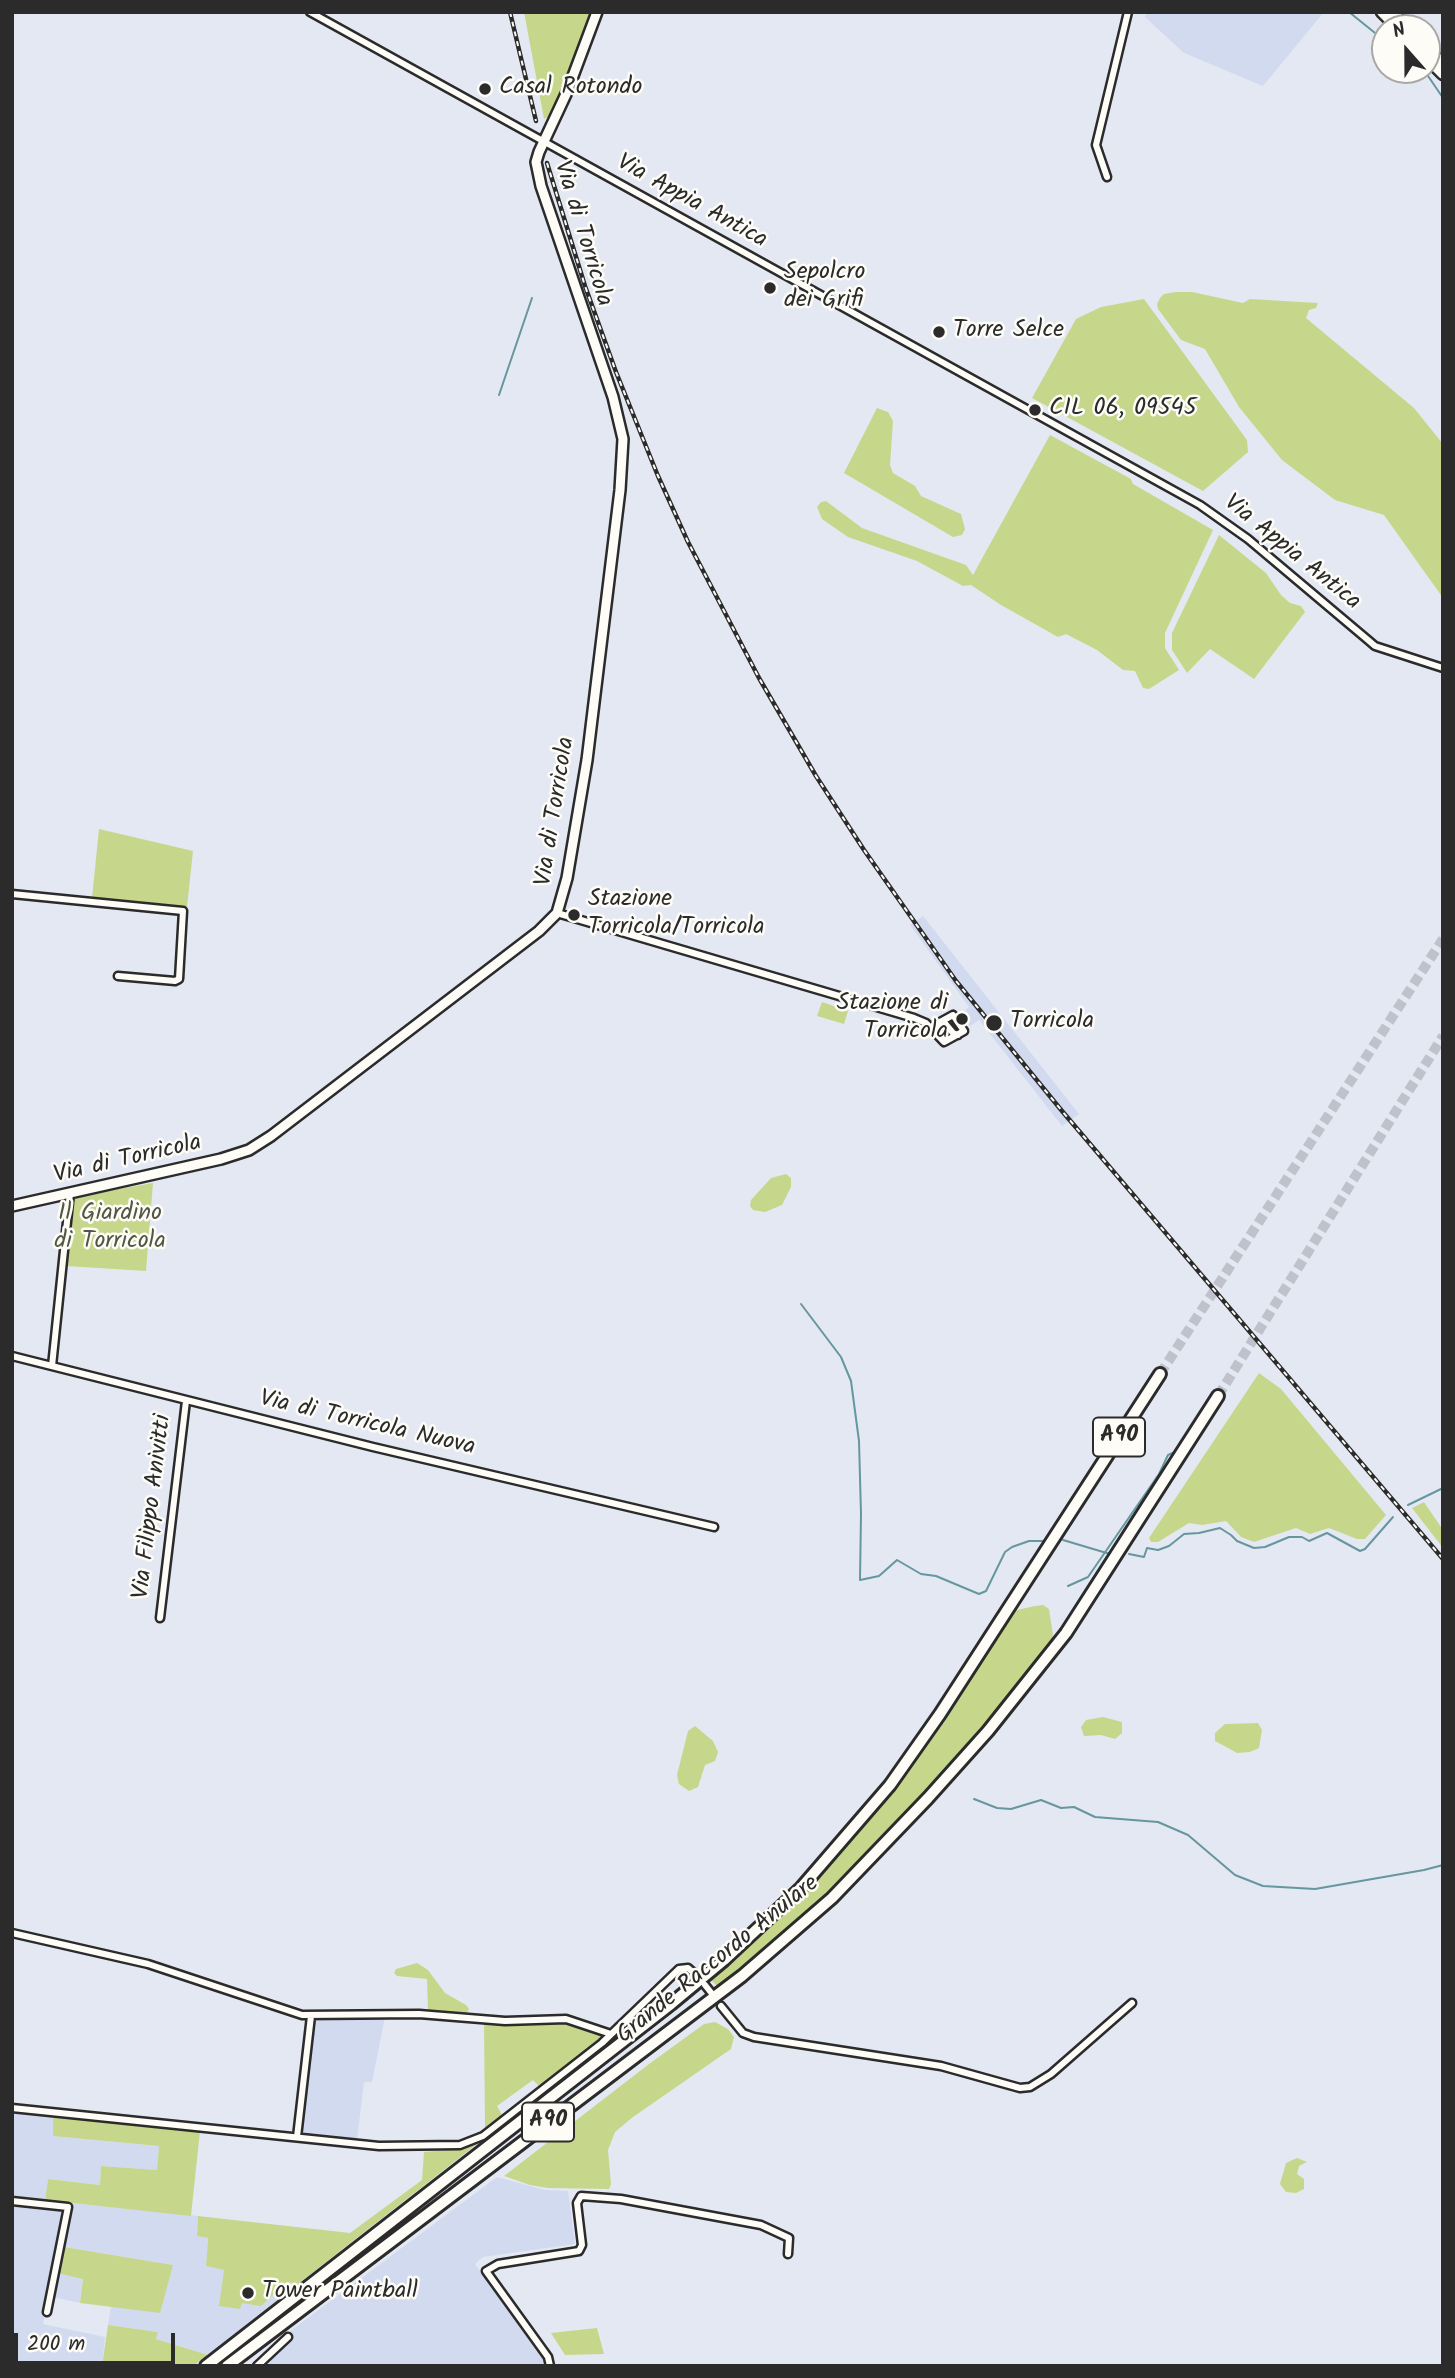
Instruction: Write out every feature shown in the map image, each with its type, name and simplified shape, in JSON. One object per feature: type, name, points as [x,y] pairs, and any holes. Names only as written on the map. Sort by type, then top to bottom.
[{"type":"highway","name":"Grande Raccordo Anulare","points":[[205,2366],[671,2004],[733,1952],[801,1888],[890,1785],[940,1714],[1160,1374]]},
{"type":"highway","name":"Grande Raccordo Anulare","points":[[227,2366],[732,1983],[832,1898],[988,1731],[1066,1633],[1218,1396]]},
{"type":"street","name":"Via Appia Antica","points":[[310,12],[1200,505],[1248,539],[1329,610],[1375,646],[1443,668]]},
{"type":"street","name":"Via di Torricola","points":[[12,1206],[221,1159],[249,1150],[541,930],[557,913],[566,885],[587,753],[620,487],[623,439],[610,389],[538,175],[536,162],[567,92],[597,12]]},
{"type":"street","points":[[1107,177],[1096,145],[1128,12]]},
{"type":"street","points":[[12,894],[183,911],[179,979],[175,981],[118,976]]},
{"type":"street","points":[[557,913],[916,1018],[931,1027],[944,1042],[964,1031],[953,1015],[931,1027]]},
{"type":"street","points":[[943,1021],[958,1035]]},
{"type":"street","points":[[52,1366],[70,1194]]},
{"type":"street","name":"Via di Torricola Nuova","points":[[12,1356],[186,1401],[714,1527]]},
{"type":"street","name":"Via Filippo Anivitti","points":[[160,1618],[186,1401]]},
{"type":"street","points":[[12,1933],[148,1964],[282,2009],[311,2016],[419,2014],[505,2021],[566,2020],[611,2034]]},
{"type":"street","points":[[12,2108],[297,2137],[411,2147],[451,2147],[469,2143],[498,2125],[611,2034],[679,1969],[688,1968],[696,1975]]},
{"type":"street","points":[[705,1985],[713,1995]]},
{"type":"street","points":[[721,2006],[743,2033],[754,2037],[941,2066],[1020,2088],[1030,2087],[1051,2074],[1132,2003]]},
{"type":"street","points":[[297,2137],[311,2016]]},
{"type":"street","points":[[550,2366],[548,2357],[486,2271],[498,2264],[579,2251],[582,2245],[577,2203],[581,2196],[621,2199],[761,2225],[789,2238],[788,2254]]},
{"type":"street","points":[[12,2201],[68,2208],[47,2312]]},
{"type":"street","points":[[257,2366],[288,2337]]},
{"type":"shaded area","points":[[1147,12],[1324,12],[1263,86],[1184,53],[1145,17]]},
{"type":"shaded area","name":"Torricola","points":[[923,916],[1079,1114],[1062,1126],[979,1020],[970,1026],[961,1014],[969,1007],[910,925]]},
{"type":"shaded area","points":[[385,2017],[372,2082],[364,2082],[357,2140],[301,2134],[313,2018]]},
{"type":"shaded area","points":[[12,2111],[53,2116],[54,2136],[159,2146],[157,2170],[101,2166],[100,2185],[48,2179],[45,2200],[12,2197]]},
{"type":"shaded area","points":[[497,2177],[545,2190],[568,2191],[575,2244],[483,2257],[475,2264],[545,2361],[545,2366],[252,2366],[289,2332]]},
{"type":"shaded area","points":[[71,2203],[198,2216],[197,2236],[208,2238],[206,2266],[298,2284],[208,2355],[156,2339],[157,2332],[108,2325],[111,2306],[172,2265],[64,2247]]},
{"type":"shaded area","points":[[12,2204],[65,2210],[43,2324],[105,2337],[102,2366],[12,2366]]},
{"type":"shaded area","points":[[57,2273],[83,2278],[80,2303],[53,2297]]},
{"type":"green space","points":[[524,12],[591,12],[551,115],[544,119]]},
{"type":"green space","points":[[1192,292],[1243,303],[1250,299],[1318,303],[1316,308],[1309,310],[1306,318],[1414,408],[1443,444],[1443,598],[1384,515],[1335,500],[1282,460],[1239,407],[1205,349],[1181,340],[1158,309],[1157,304],[1164,294]]},
{"type":"green space","points":[[1144,299],[1247,440],[1248,452],[1203,491],[1032,398],[1076,319],[1101,307]]},
{"type":"green space","points":[[877,408],[888,412],[893,421],[890,465],[893,473],[915,486],[921,496],[961,514],[965,529],[962,535],[953,537],[844,473]]},
{"type":"green space","points":[[1050,435],[1131,479],[1133,484],[1213,530],[1165,633],[1165,648],[1179,670],[1149,689],[1143,688],[1135,671],[1123,670],[1097,650],[1066,634],[1058,637],[971,585],[963,586],[917,561],[848,537],[822,519],[817,507],[826,501],[862,528],[966,565],[973,575]]},
{"type":"green space","points":[[1219,535],[1266,573],[1281,595],[1290,603],[1301,606],[1305,612],[1254,679],[1210,649],[1187,673],[1172,650],[1172,633]]},
{"type":"green space","points":[[99,829],[193,851],[187,907],[92,898]]},
{"type":"green space","points":[[822,1002],[848,1011],[844,1024],[817,1016]]},
{"type":"green space","points":[[786,1174],[791,1178],[791,1187],[782,1205],[765,1212],[753,1210],[750,1206],[751,1200],[771,1178]]},
{"type":"green space","name":"Il Giardino di Torricola","points":[[153,1183],[146,1271],[66,1266],[73,1197]]},
{"type":"green space","points":[[1259,1373],[1281,1389],[1386,1515],[1365,1539],[1357,1539],[1329,1528],[1310,1534],[1296,1528],[1254,1542],[1241,1537],[1226,1521],[1202,1525],[1189,1523],[1158,1542],[1151,1542],[1149,1538]]},
{"type":"green space","points":[[1424,1502],[1443,1530],[1443,1548],[1412,1508]]},
{"type":"green space","points":[[1043,1605],[1049,1609],[1053,1635],[1051,1643],[999,1709],[930,1790],[855,1867],[775,1943],[718,1987],[710,1979],[783,1913],[881,1805],[946,1714],[1012,1614],[1017,1610]]},
{"type":"green space","points":[[1103,1717],[1122,1722],[1122,1733],[1115,1739],[1101,1735],[1084,1736],[1081,1727],[1086,1720]]},
{"type":"green space","points":[[1258,1723],[1262,1730],[1259,1748],[1250,1752],[1237,1753],[1215,1741],[1215,1733],[1225,1724]]},
{"type":"green space","points":[[695,1726],[713,1741],[718,1752],[715,1761],[705,1765],[698,1787],[689,1791],[679,1784],[677,1775],[688,1731]]},
{"type":"green space","points":[[417,1963],[428,1970],[445,1993],[466,2005],[469,2009],[467,2013],[428,2011],[427,1979],[397,1976],[394,1973],[396,1969]]},
{"type":"green space","points":[[484,2022],[568,2022],[606,2035],[539,2086],[533,2080],[497,2106],[502,2115],[485,2128]]},
{"type":"green space","points":[[715,2022],[728,2029],[734,2037],[731,2049],[615,2132],[608,2150],[611,2184],[609,2189],[548,2188],[504,2176],[649,2064],[704,2024]]},
{"type":"green space","points":[[53,2116],[200,2131],[191,2216],[45,2200],[48,2179],[100,2185],[101,2166],[157,2170],[159,2146],[53,2136]]},
{"type":"green space","points":[[477,2144],[298,2284],[287,2282],[261,2306],[242,2303],[240,2309],[219,2306],[224,2270],[206,2266],[208,2238],[197,2236],[198,2216],[350,2233],[422,2180],[424,2152],[460,2149]]},
{"type":"green space","points":[[1297,2158],[1307,2162],[1299,2166],[1297,2174],[1304,2179],[1304,2189],[1296,2193],[1286,2192],[1280,2184],[1286,2163]]},
{"type":"green space","points":[[64,2247],[173,2265],[160,2313],[80,2303],[83,2279],[57,2273]]},
{"type":"green space","points":[[108,2325],[158,2332],[156,2339],[208,2355],[193,2366],[102,2366]]},
{"type":"green space","points":[[597,2328],[604,2354],[565,2355],[551,2333]]},
{"type":"waterway","points":[[1349,12],[1371,30]]},
{"type":"waterway","points":[[1434,84],[1443,98]]},
{"type":"waterway","points":[[499,395],[532,298]]},
{"type":"waterway","points":[[801,1304],[841,1357],[851,1381],[859,1441],[860,1580],[879,1576],[897,1560],[921,1574],[936,1576],[979,1594],[986,1591],[1005,1552],[1029,1541],[1045,1541]]},
{"type":"waterway","points":[[1068,1586],[1088,1577],[1159,1474],[1168,1455],[1175,1452]]},
{"type":"waterway","points":[[1408,1505],[1443,1488]]},
{"type":"waterway","points":[[1129,1554],[1144,1557],[1147,1548],[1158,1550],[1169,1546],[1184,1534],[1220,1528],[1237,1541],[1254,1548],[1265,1547],[1289,1537],[1302,1537],[1309,1541],[1327,1533],[1360,1551],[1365,1549],[1393,1517]]},
{"type":"waterway","points":[[1063,1540],[1110,1554]]},
{"type":"waterway","points":[[974,1799],[997,1808],[1011,1809],[1041,1800],[1061,1808],[1074,1807],[1095,1817],[1158,1822],[1188,1835],[1235,1875],[1263,1886],[1315,1889],[1443,1865]]},
{"type":"tunnel","points":[[1160,1374],[1443,939]]},
{"type":"tunnel","points":[[1218,1396],[1443,1036]]},
{"type":"railway","points":[[510,12],[536,121]]},
{"type":"railway","points":[[547,163],[585,286],[658,476],[688,542],[759,678],[816,776],[956,981],[1062,1111],[1443,1559]]},
{"type":"place","name":"Casal Rotondo","points":[[485,89]]},
{"type":"place","name":"Sepolcro dei Grifi","points":[[770,288]]},
{"type":"place","name":"Torre Selce","points":[[939,332]]},
{"type":"place","name":"CIL 06, 09545","points":[[1035,410]]},
{"type":"place","name":"Stazione Torricola/Torricola","points":[[574,915]]},
{"type":"place","name":"Stazione di Torricola","points":[[962,1019]]},
{"type":"place","name":"Torricola","points":[[994,1023]]},
{"type":"place","name":"Tower Paintball","points":[[248,2293]]}]
